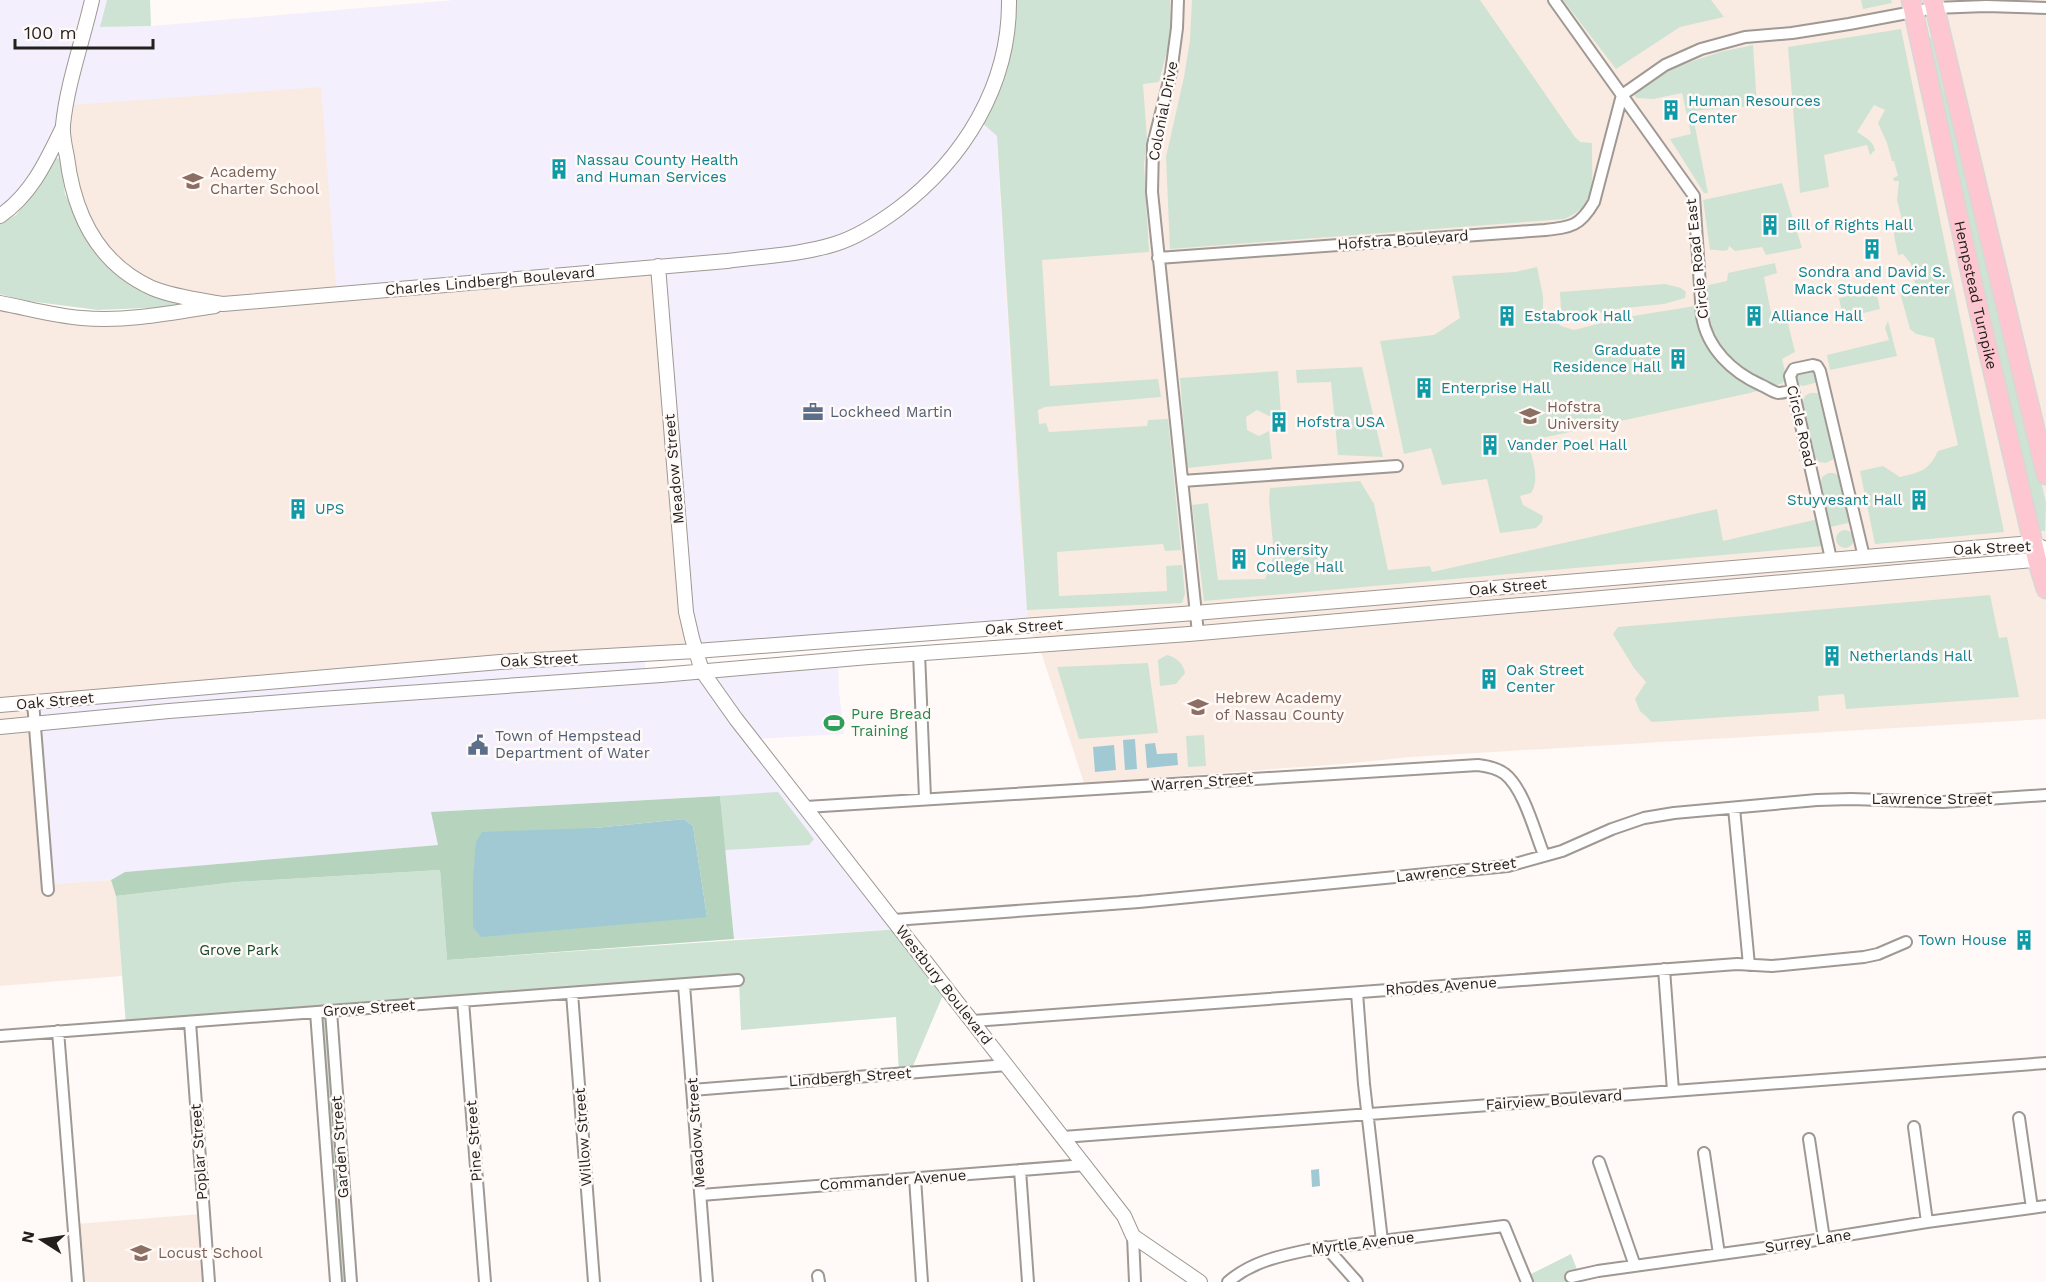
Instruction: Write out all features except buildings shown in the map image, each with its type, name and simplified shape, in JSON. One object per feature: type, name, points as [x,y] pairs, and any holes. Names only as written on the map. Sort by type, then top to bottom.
[{"type":"main road","name":"Hempstead Turnpike","points":[[1933,4],[2041,435],[2046,475]]},
{"type":"main road","name":"Hempstead Turnpike","points":[[1912,5],[1978,308],[2040,553],[2046,589]]},
{"type":"street","name":"Charles Lindbergh Boulevard","points":[[92,0],[68,96],[63,127],[69,179],[77,206],[93,238],[114,263],[133,278],[169,294],[223,304],[727,261],[811,251],[837,244],[868,230],[912,199],[940,172],[974,127],[993,91],[1002,64],[1008,32],[1009,0]]},
{"type":"street","name":"Colonial Drive","points":[[1158,258],[1152,164],[1153,145],[1171,73],[1178,0]]},
{"type":"street","name":"Circle Road East","points":[[1554,0],[1694,196],[1704,329],[1728,365],[1752,381],[1778,393],[1792,390]]},
{"type":"street","points":[[1622,95],[1665,65],[1701,49],[1731,40],[1837,26],[1912,5],[2023,3],[2046,8]]},
{"type":"street","name":"Hofstra Boulevard","points":[[1158,258],[1545,230],[1573,226],[1587,214],[1594,202],[1622,95]]},
{"type":"street","points":[[0,216],[20,199],[37,178],[63,127]]},
{"type":"street","points":[[1158,258],[1198,633]]},
{"type":"street","name":"Meadow Street","points":[[658,266],[686,612],[702,671]]},
{"type":"street","points":[[0,303],[82,318],[120,319],[223,304]]},
{"type":"street","name":"Circle Road","points":[[1831,559],[1790,376],[1794,369],[1813,365],[1817,366],[1864,557]]},
{"type":"street","points":[[1182,481],[1396,466]]},
{"type":"street","name":"Oak Street","points":[[0,705],[498,663],[696,651],[1195,614],[1831,559],[2040,553]]},
{"type":"street","name":"Oak Street","points":[[0,727],[314,699],[661,675],[919,653],[1198,633],[1515,605],[2040,553]]},
{"type":"street","points":[[1514,587],[1515,605]]},
{"type":"street","points":[[919,653],[925,798]]},
{"type":"street","points":[[498,663],[501,686]]},
{"type":"street","points":[[724,702],[723,687],[726,677],[737,668]]},
{"type":"street","name":"Westbury Boulevard","points":[[702,671],[1124,1216],[1133,1236],[1200,1282]]},
{"type":"street","points":[[311,679],[314,699]]},
{"type":"street","points":[[33,702],[48,890]]},
{"type":"street","name":"Warren Street","points":[[806,807],[1478,765],[1491,767],[1504,773],[1511,780],[1519,792],[1544,855]]},
{"type":"street","name":"Lawrence Street","points":[[894,920],[1139,902],[1508,866],[1562,851],[1644,818],[1674,813],[1818,800],[1943,802],[2046,795]]},
{"type":"street","points":[[1734,808],[1749,965]]},
{"type":"street","name":"Rhodes Avenue","points":[[973,1021],[1664,969],[1737,964],[1772,966],[1864,957],[1878,954],[1906,942]]},
{"type":"street","points":[[1664,969],[1673,1091]]},
{"type":"street","name":"Grove Street","points":[[0,1036],[738,980]]},
{"type":"street","name":"Meadow Street","points":[[684,985],[707,1282]]},
{"type":"street","name":"Willow Street","points":[[572,993],[594,1282]]},
{"type":"street","points":[[1357,993],[1382,1240]]},
{"type":"street","name":"Pine Street","points":[[463,1001],[484,1282]]},
{"type":"street","name":"Garden Street","points":[[331,1011],[351,1282]]},
{"type":"street","name":"Garden Street","points":[[316,1012],[336,1282]]},
{"type":"street","name":"Poplar Street","points":[[190,1022],[209,1282]]},
{"type":"street","points":[[58,1031],[78,1282]]},
{"type":"street","name":"Fairview Boulevard","points":[[1063,1137],[2046,1063]]},
{"type":"street","name":"Lindbergh Street","points":[[692,1090],[1007,1065]]},
{"type":"street","points":[[2019,1119],[2032,1208]]},
{"type":"street","points":[[1914,1127],[1927,1222]]},
{"type":"street","points":[[1809,1139],[1824,1239]]},
{"type":"street","points":[[1704,1153],[1719,1254]]},
{"type":"street","points":[[1599,1162],[1635,1266]]},
{"type":"street","name":"Commander Avenue","points":[[700,1195],[1084,1165]]},
{"type":"street","points":[[1020,1170],[1028,1282]]},
{"type":"street","points":[[915,1178],[922,1282]]},
{"type":"street","name":"Surrey Lane","points":[[1571,1277],[2046,1206]]},
{"type":"street","name":"Myrtle Avenue","points":[[1228,1282],[1255,1264],[1281,1256],[1326,1247],[1504,1226],[1527,1282]]},
{"type":"street","points":[[1133,1236],[1135,1282]]},
{"type":"street","points":[[1326,1247],[1357,1282]]},
{"type":"street","points":[[335,1266],[350,1264]]},
{"type":"shaded area","points":[[0,0],[107,0],[101,27],[152,26],[454,0],[1010,0],[997,143],[1019,510],[1029,629],[689,651],[225,305],[62,132],[0,218]]},
{"type":"shaded area","name":"Hofstra University","points":[[1009,0],[2046,0],[2046,719],[1411,757],[1084,783],[1042,655],[1029,629],[1019,510],[997,136],[978,119],[993,91]]},
{"type":"shaded area","points":[[321,87],[337,297],[656,268],[689,651],[33,704],[53,884],[111,880],[116,896],[122,976],[0,986],[0,301],[65,313],[129,316],[222,306],[176,298],[102,252],[68,182],[69,105]]},
{"type":"shaded area","points":[[645,656],[645,673],[838,659],[844,734],[753,739],[901,929],[734,939],[720,796],[432,812],[438,845],[125,872],[111,880],[53,884],[33,704]]},
{"type":"shaded area","name":"Locust School","points":[[201,1214],[207,1282],[80,1282],[76,1224]]},
{"type":"green space","points":[[107,0],[150,0],[151,26],[100,27]]},
{"type":"green space","points":[[1009,0],[1170,0],[1171,35],[1159,82],[1143,84],[1147,139],[1144,164],[1149,252],[1042,260],[1050,386],[1158,379],[1161,397],[1045,407],[1038,410],[1039,424],[1046,423],[1049,432],[1147,426],[1148,420],[1168,419],[1181,550],[1165,551],[1163,544],[1057,552],[1059,596],[1167,591],[1166,566],[1182,565],[1185,594],[1182,603],[1027,610],[997,136],[978,119],[993,91]]},
{"type":"green space","points":[[1192,0],[1480,0],[1575,137],[1580,142],[1592,143],[1592,177],[1588,197],[1583,206],[1564,219],[1170,249],[1166,157],[1184,77],[1190,40]]},
{"type":"green space","points":[[1563,0],[1711,0],[1724,17],[1680,27],[1616,69]]},
{"type":"green space","points":[[1861,0],[1891,0],[1892,3],[1863,9]]},
{"type":"green space","points":[[1901,29],[2004,532],[1875,544],[1860,471],[1883,466],[1900,477],[1913,474],[1927,467],[1938,451],[1958,445],[1934,338],[1916,334],[1910,329],[1899,289],[1915,285],[1911,264],[1903,254],[1898,255],[1892,225],[1902,220],[1897,200],[1899,181],[1894,181],[1893,178],[1898,176],[1878,123],[1885,110],[1874,105],[1857,132],[1872,144],[1875,150],[1870,155],[1867,145],[1824,155],[1829,187],[1800,193],[1788,47]]},
{"type":"green space","points":[[1931,37],[1943,88],[1959,126],[1969,166],[2046,503],[2045,531],[2039,531],[2015,437],[1927,38]]},
{"type":"green space","points":[[1753,45],[1757,106],[1692,111],[1708,193],[1704,193],[1670,139],[1691,134],[1682,93],[1653,99],[1636,98],[1632,90],[1666,70],[1720,52]]},
{"type":"green space","points":[[52,156],[60,159],[65,194],[89,244],[120,278],[172,300],[195,306],[98,310],[20,300],[0,294],[0,224],[16,215],[45,175]]},
{"type":"green space","points":[[1782,183],[1802,248],[1766,255],[1762,247],[1735,251],[1729,246],[1726,251],[1710,250],[1703,200]]},
{"type":"green space","points":[[1775,263],[1777,273],[1764,277],[1772,318],[1786,315],[1795,352],[1782,359],[1786,375],[1783,383],[1750,393],[1528,441],[1535,481],[1531,493],[1520,496],[1523,505],[1543,516],[1542,522],[1536,528],[1500,533],[1487,479],[1442,485],[1431,448],[1404,454],[1380,341],[1434,335],[1460,318],[1452,276],[1515,272],[1537,267],[1543,308],[1561,326],[1574,330],[1621,318],[1701,305],[1702,290],[1709,285],[1727,281],[1728,273]]},
{"type":"green space","points":[[1665,284],[1681,288],[1686,292],[1685,298],[1664,304],[1607,310],[1581,321],[1569,319],[1561,310],[1560,292]]},
{"type":"green space","points":[[1876,290],[1880,309],[1843,318],[1839,298]]},
{"type":"green space","points":[[1888,321],[1897,356],[1830,370],[1827,355],[1889,340],[1885,328]]},
{"type":"green space","points":[[1362,367],[1383,457],[1338,455],[1331,382],[1297,383],[1296,370]]},
{"type":"green space","points":[[1814,367],[1818,382],[1803,386],[1798,384],[1796,374]]},
{"type":"green space","points":[[1278,371],[1281,415],[1269,416],[1257,410],[1246,417],[1247,430],[1259,436],[1269,431],[1272,459],[1187,468],[1180,378]]},
{"type":"green space","points":[[1810,393],[1822,396],[1836,455],[1834,459],[1826,463],[1819,462],[1814,456],[1802,403],[1805,396]]},
{"type":"green space","points":[[1828,473],[1840,476],[1852,522],[1831,527],[1821,483],[1822,477]]},
{"type":"green space","points":[[1360,481],[1374,504],[1388,570],[1430,566],[1432,572],[1717,509],[1723,541],[1818,519],[1824,546],[1204,601],[1192,505],[1208,503],[1218,580],[1265,579],[1274,555],[1270,488]]},
{"type":"green space","points":[[1841,530],[1849,530],[1854,535],[1852,546],[1841,548],[1836,543],[1836,535]]},
{"type":"green space","points":[[1990,595],[1999,638],[2007,637],[2019,697],[1846,709],[1844,694],[1818,696],[1819,711],[1652,722],[1640,711],[1635,699],[1646,682],[1634,668],[1613,634],[1618,627]]},
{"type":"green space","points":[[1167,655],[1179,661],[1185,673],[1176,684],[1160,686],[1158,660]]},
{"type":"green space","points":[[1148,663],[1158,733],[1079,739],[1057,667]]},
{"type":"green space","points":[[1204,735],[1206,766],[1188,767],[1186,736]]},
{"type":"green space","points":[[778,792],[814,839],[809,845],[725,850],[720,796]]},
{"type":"green space","points":[[720,796],[734,939],[447,960],[440,870],[236,882],[116,896],[111,880],[125,872],[438,845],[431,812]],"holes":[[[684,819],[693,826],[707,917],[595,828]]]},
{"type":"green space","name":"Grove Park","points":[[440,870],[447,960],[901,929],[946,988],[910,1073],[899,1074],[896,1017],[741,1030],[739,980],[126,1026],[116,896],[236,882]]},
{"type":"green space","points":[[330,1013],[350,1282],[338,1282],[317,1014]]},
{"type":"green space","points":[[1571,1254],[1582,1282],[1529,1282],[1527,1276]]},
{"type":"water","points":[[1135,739],[1137,769],[1125,770],[1123,740]]},
{"type":"water","points":[[1155,743],[1157,754],[1177,753],[1178,765],[1147,768],[1145,744]]},
{"type":"water","points":[[1114,745],[1116,770],[1095,772],[1093,747]]},
{"type":"water","points":[[684,819],[693,826],[707,917],[481,937],[473,927],[476,842],[482,832],[595,828]]},
{"type":"water","points":[[1319,1169],[1320,1186],[1312,1187],[1311,1170]]},
{"type":"place","name":"Human Resources Center","points":[[1671,110]]},
{"type":"place","name":"Nassau County Health and Human Services","points":[[559,169]]},
{"type":"place","name":"Academy Charter School","points":[[193,181]]},
{"type":"place","name":"Bill of Rights Hall","points":[[1770,225]]},
{"type":"place","name":"Sondra and David S. Mack Student Center","points":[[1872,249]]},
{"type":"place","name":"Estabrook Hall","points":[[1507,316]]},
{"type":"place","name":"Alliance Hall","points":[[1754,316]]},
{"type":"place","name":"Graduate Residence Hall","points":[[1678,359]]},
{"type":"place","name":"Enterprise Hall","points":[[1424,388]]},
{"type":"place","name":"Lockheed Martin","points":[[813,412]]},
{"type":"place","name":"Hofstra University","points":[[1530,416]]},
{"type":"place","name":"Hofstra USA","points":[[1279,422]]},
{"type":"place","name":"Vander Poel Hall","points":[[1490,445]]},
{"type":"place","name":"Stuyvesant Hall","points":[[1919,500]]},
{"type":"place","name":"UPS","points":[[298,509]]},
{"type":"place","name":"University College Hall","points":[[1239,559]]},
{"type":"place","name":"Netherlands Hall","points":[[1832,656]]},
{"type":"place","name":"Oak Street Center","points":[[1489,679]]},
{"type":"place","name":"Hebrew Academy of Nassau County","points":[[1198,707]]},
{"type":"place","name":"Pure Bread Training","points":[[834,723]]},
{"type":"place","name":"Town of Hempstead Department of Water","points":[[478,745]]},
{"type":"place","name":"Town House","points":[[2024,940]]},
{"type":"place","name":"Locust School","points":[[141,1253]]}]
